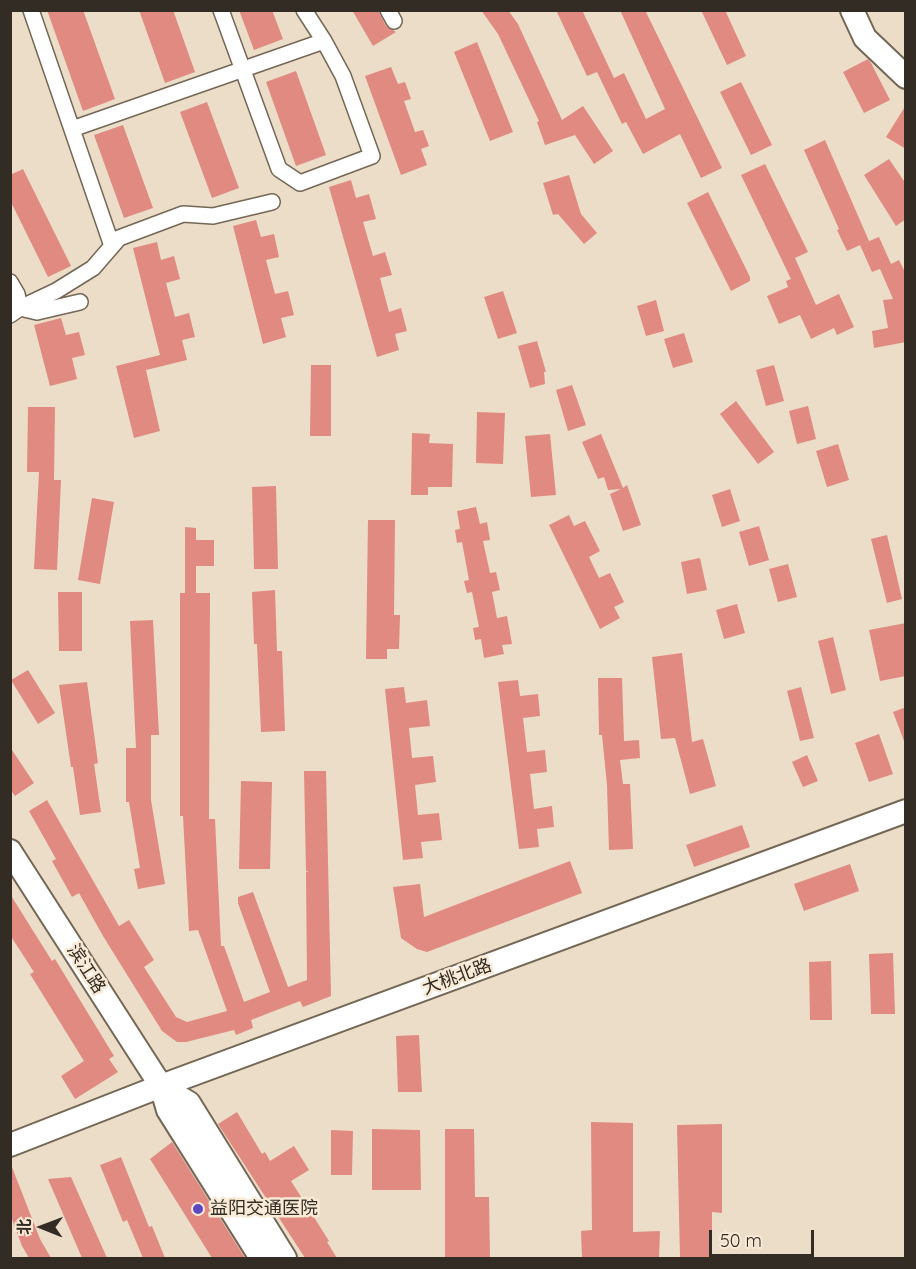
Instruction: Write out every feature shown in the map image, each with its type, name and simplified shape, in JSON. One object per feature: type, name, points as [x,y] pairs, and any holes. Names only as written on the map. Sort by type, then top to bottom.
[{"type":"street","points":[[31,10],[112,246]]},
{"type":"street","points":[[221,10],[279,169],[300,183],[372,156],[343,76],[304,10]]},
{"type":"street","points":[[852,10],[866,38],[906,77]]},
{"type":"street","points":[[72,129],[324,41]]},
{"type":"street","points":[[15,312],[56,291],[93,268],[119,238],[183,214],[213,216],[272,202]]},
{"type":"street","points":[[10,282],[17,294],[15,312]]},
{"type":"street","points":[[15,312],[37,312],[80,302]]},
{"type":"street","name":"大桃北路","points":[[10,1145],[162,1086],[906,811]]},
{"type":"street","name":"滨江路","points":[[10,851],[162,1086],[168,1110],[261,1258]]},
{"type":"street","name":"滨江路","points":[[162,1086],[189,1103],[285,1258]]},
{"type":"building","points":[[47,10],[83,10],[115,99],[83,111]]},
{"type":"building","points":[[139,10],[173,10],[195,72],[165,83]]},
{"type":"building","points":[[239,10],[272,10],[283,39],[254,50]]},
{"type":"building","points":[[352,10],[378,10],[386,26],[396,32],[373,46]]},
{"type":"building","points":[[481,10],[508,10],[518,24],[562,120],[583,106],[613,151],[594,164],[575,135],[545,145],[537,122],[539,121],[498,34]]},
{"type":"building","points":[[556,10],[582,10],[614,78],[624,73],[646,119],[665,109],[620,10],[645,10],[722,168],[701,178],[680,134],[643,154],[626,122],[622,124],[597,72],[587,76]]},
{"type":"building","points":[[701,10],[725,10],[746,56],[727,65]]},
{"type":"building","points":[[477,42],[513,132],[490,141],[454,52]]},
{"type":"building","points":[[868,59],[890,100],[864,113],[843,72]]},
{"type":"building","points":[[391,67],[398,84],[405,82],[411,99],[404,101],[415,132],[423,130],[429,146],[421,149],[427,165],[401,175],[365,76]]},
{"type":"building","points":[[296,71],[326,155],[296,166],[266,82]]},
{"type":"building","points":[[741,82],[772,145],[751,155],[720,92]]},
{"type":"building","points":[[207,102],[239,188],[212,198],[180,112]]},
{"type":"building","points":[[906,105],[906,149],[886,137]]},
{"type":"building","points":[[123,125],[153,208],[124,218],[94,135]]},
{"type":"building","points":[[825,140],[869,241],[847,251],[804,150]]},
{"type":"building","points":[[889,159],[906,184],[906,219],[896,226],[864,175]]},
{"type":"building","points":[[765,164],[808,252],[795,258],[816,305],[839,294],[854,327],[837,335],[834,328],[811,339],[800,315],[779,324],[767,296],[788,287],[786,281],[791,279],[741,175]]},
{"type":"building","points":[[23,169],[71,266],[48,277],[10,200],[10,175]]},
{"type":"building","points":[[569,175],[581,214],[597,233],[584,244],[558,214],[553,215],[543,183]]},
{"type":"building","points":[[351,180],[356,198],[369,194],[376,219],[363,222],[373,256],[385,252],[392,275],[380,278],[389,312],[401,308],[407,331],[395,334],[399,350],[377,357],[329,187]]},
{"type":"building","points":[[708,192],[750,277],[750,281],[731,291],[687,203]]},
{"type":"building","points":[[256,220],[261,237],[274,234],[279,257],[266,260],[275,294],[288,291],[294,315],[281,318],[286,337],[263,344],[233,226]]},
{"type":"building","points":[[879,237],[891,264],[899,260],[906,274],[906,342],[874,348],[872,331],[888,328],[883,300],[893,299],[880,269],[872,272],[860,245]]},
{"type":"building","points":[[157,242],[161,260],[174,256],[180,279],[166,283],[175,317],[189,313],[195,337],[182,340],[187,360],[146,370],[160,431],[134,438],[116,366],[160,355],[133,248]]},
{"type":"building","points":[[503,291],[517,333],[498,339],[484,297]]},
{"type":"building","points":[[656,300],[664,331],[646,336],[637,306]]},
{"type":"building","points":[[61,318],[66,335],[79,332],[85,355],[72,358],[77,379],[50,386],[34,325]]},
{"type":"building","points":[[684,333],[693,362],[673,368],[664,339]]},
{"type":"building","points":[[537,341],[546,372],[544,372],[545,384],[530,388],[518,346]]},
{"type":"building","points":[[311,365],[331,365],[331,436],[310,436]]},
{"type":"building","points":[[774,365],[784,401],[766,406],[756,370]]},
{"type":"building","points":[[572,385],[586,425],[568,431],[556,390]]},
{"type":"building","points":[[736,401],[774,452],[758,464],[720,414]]},
{"type":"building","points":[[808,406],[816,439],[797,444],[789,411]]},
{"type":"building","points":[[28,407],[55,407],[54,480],[61,480],[57,570],[34,569],[39,472],[27,472]]},
{"type":"building","points":[[477,412],[505,413],[503,464],[476,463]]},
{"type":"building","points":[[412,433],[430,434],[429,443],[453,444],[452,487],[428,487],[428,495],[411,495]]},
{"type":"building","points":[[550,434],[556,495],[531,497],[525,436]]},
{"type":"building","points":[[601,434],[623,488],[627,485],[641,525],[623,531],[610,494],[621,489],[608,490],[604,477],[598,479],[582,442]]},
{"type":"building","points":[[838,444],[849,480],[827,487],[816,451]]},
{"type":"building","points":[[276,486],[278,569],[254,569],[252,487]]},
{"type":"building","points":[[730,489],[740,521],[722,527],[712,495]]},
{"type":"building","points":[[92,498],[114,502],[100,584],[78,580]]},
{"type":"building","points":[[476,507],[480,524],[487,522],[490,540],[483,541],[490,573],[496,572],[500,590],[492,592],[497,618],[507,616],[512,644],[502,645],[504,654],[484,658],[481,639],[475,640],[473,628],[479,627],[472,592],[467,593],[464,581],[469,580],[462,542],[457,543],[455,530],[460,529],[457,511]]},
{"type":"building","points":[[569,515],[574,526],[585,521],[600,551],[589,557],[599,578],[610,573],[624,602],[614,607],[620,618],[600,629],[549,525]]},
{"type":"building","points":[[368,520],[395,520],[394,615],[400,615],[399,649],[387,649],[387,659],[366,659]]},
{"type":"building","points":[[759,526],[769,560],[749,566],[739,532]]},
{"type":"building","points":[[185,527],[196,528],[196,540],[214,540],[214,566],[196,566],[196,593],[210,593],[209,819],[215,819],[221,946],[224,946],[244,1002],[270,992],[238,903],[238,897],[253,892],[288,987],[307,980],[306,872],[309,871],[306,871],[304,771],[326,771],[331,996],[303,1007],[300,1001],[251,1020],[253,1028],[236,1035],[234,1030],[186,1042],[177,1042],[162,1031],[79,893],[72,897],[52,861],[56,859],[29,811],[47,800],[119,926],[129,920],[154,960],[144,967],[176,1017],[187,1022],[227,1011],[198,930],[189,931],[183,816],[180,816],[180,593],[185,593]]},
{"type":"building","points":[[887,535],[902,599],[887,603],[871,539]]},
{"type":"building","points":[[700,558],[707,590],[687,594],[681,562]]},
{"type":"building","points":[[788,564],[797,597],[778,602],[769,569]]},
{"type":"building","points":[[275,590],[277,651],[282,651],[285,731],[261,732],[252,592]]},
{"type":"building","points":[[58,592],[82,592],[82,651],[59,651]]},
{"type":"building","points":[[737,604],[745,633],[724,639],[716,610]]},
{"type":"building","points":[[153,620],[159,735],[151,735],[151,800],[165,884],[138,889],[134,869],[140,868],[129,802],[126,802],[126,748],[136,748],[130,621]]},
{"type":"building","points":[[906,623],[906,676],[880,681],[869,630]]},
{"type":"building","points":[[833,637],[846,690],[831,694],[818,641]]},
{"type":"building","points":[[682,653],[692,742],[703,739],[716,786],[690,794],[675,738],[661,739],[652,657]]},
{"type":"building","points":[[28,670],[55,713],[38,724],[11,680]]},
{"type":"building","points":[[598,678],[622,678],[624,741],[639,740],[640,758],[620,760],[623,784],[630,784],[633,849],[609,850],[607,785],[602,735],[599,735]]},
{"type":"building","points":[[518,680],[520,696],[538,694],[540,716],[523,718],[527,752],[545,750],[547,772],[530,774],[534,809],[552,806],[554,827],[537,829],[539,847],[519,849],[498,682]]},
{"type":"building","points":[[87,682],[98,763],[94,764],[101,812],[80,815],[59,685]]},
{"type":"building","points":[[404,687],[406,703],[427,700],[430,726],[409,728],[412,758],[433,756],[436,782],[415,785],[418,815],[439,813],[442,840],[421,842],[423,858],[403,860],[385,689]]},
{"type":"building","points":[[801,687],[814,738],[800,741],[787,691]]},
{"type":"building","points":[[906,707],[906,741],[904,741],[893,712]]},
{"type":"building","points":[[879,734],[893,774],[869,782],[855,743]]},
{"type":"building","points":[[10,747],[34,783],[15,796],[10,789]]},
{"type":"building","points":[[807,755],[818,781],[803,787],[792,762]]},
{"type":"building","points":[[241,781],[272,782],[270,869],[239,869]]},
{"type":"building","points":[[742,825],[750,847],[694,867],[686,845]]},
{"type":"building","points":[[570,861],[582,893],[427,952],[417,949],[401,938],[393,887],[420,884],[424,917]]},
{"type":"building","points":[[850,864],[859,891],[804,911],[794,884]]},
{"type":"building","points":[[10,894],[52,961],[55,959],[114,1056],[109,1059],[118,1072],[75,1099],[61,1076],[84,1061],[30,974],[34,972],[10,935]]},
{"type":"building","points":[[893,953],[895,1014],[871,1014],[869,954]]},
{"type":"building","points":[[831,961],[832,1020],[810,1020],[809,962]]},
{"type":"building","points":[[419,1035],[422,1092],[398,1092],[396,1036]]},
{"type":"building","points":[[237,1112],[262,1154],[265,1152],[270,1161],[294,1146],[309,1170],[291,1181],[329,1241],[327,1242],[337,1258],[305,1258],[218,1124]]},
{"type":"building","points":[[591,1122],[633,1123],[633,1232],[660,1231],[659,1258],[582,1258],[581,1231],[592,1230]]},
{"type":"building","points":[[722,1124],[722,1213],[712,1212],[712,1258],[680,1258],[677,1125]]},
{"type":"building","points":[[372,1129],[420,1130],[421,1190],[372,1190]]},
{"type":"building","points":[[445,1129],[474,1129],[475,1197],[489,1197],[490,1258],[445,1258]]},
{"type":"building","points":[[331,1130],[353,1131],[352,1175],[331,1175]]},
{"type":"building","name":"益阳交通医院","points":[[172,1142],[245,1258],[212,1258],[150,1159]]},
{"type":"building","points":[[121,1157],[149,1227],[152,1226],[165,1258],[143,1258],[127,1220],[123,1222],[100,1165]]},
{"type":"building","points":[[10,1162],[40,1239],[51,1258],[29,1258],[22,1246],[10,1214]]},
{"type":"building","points":[[71,1177],[107,1258],[82,1258],[48,1179]]},
{"type":"place","name":"益阳交通医院","points":[[198,1209]]}]
